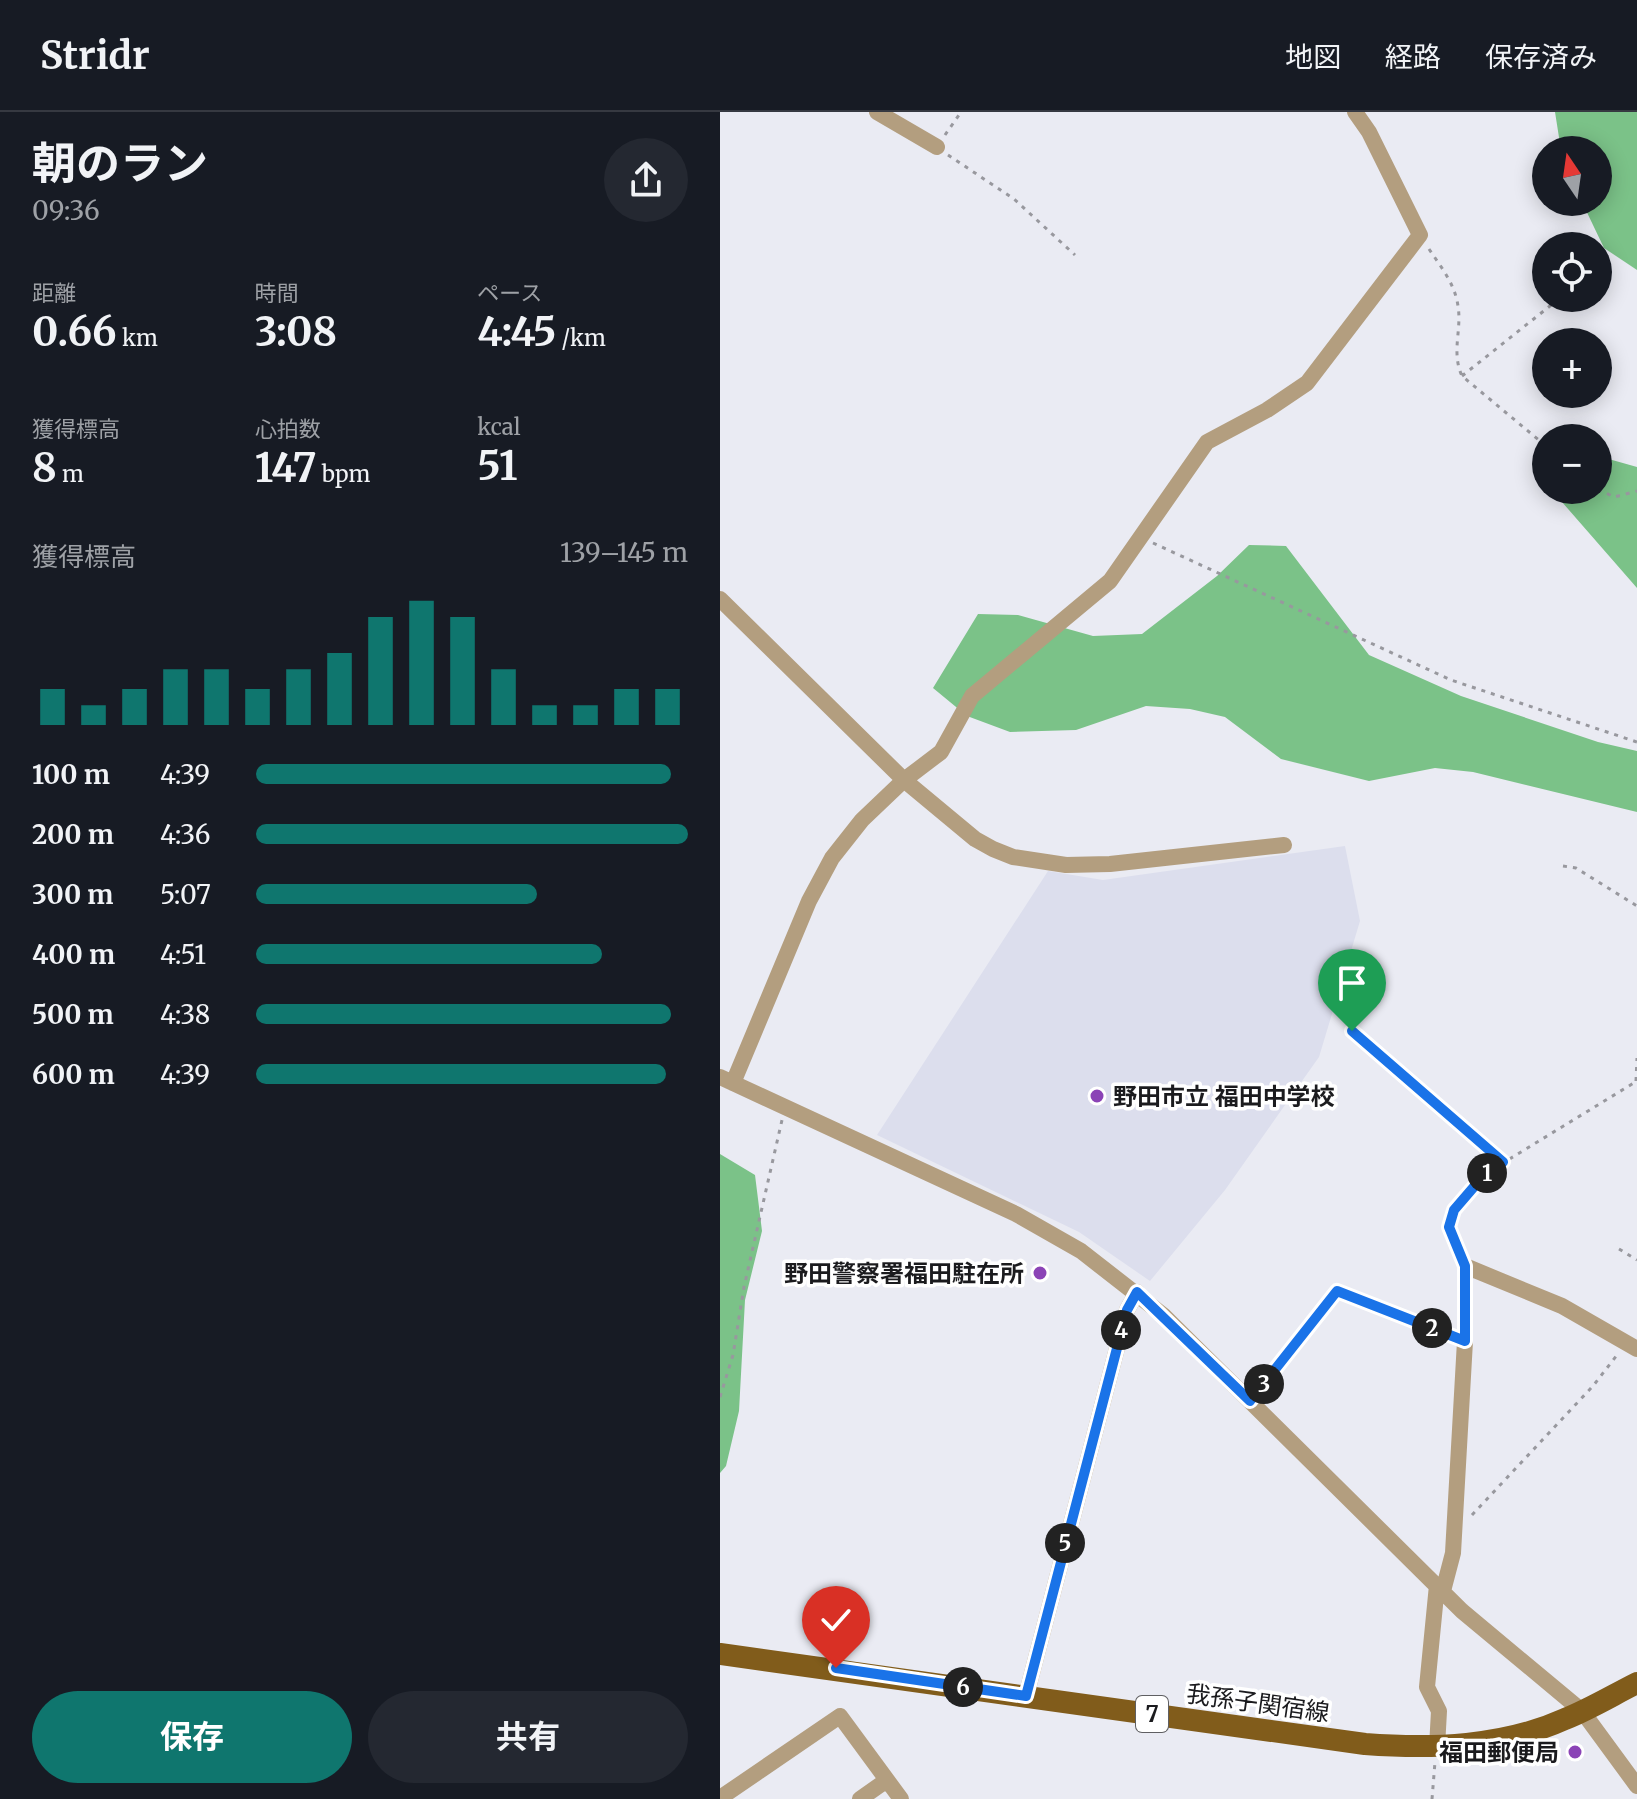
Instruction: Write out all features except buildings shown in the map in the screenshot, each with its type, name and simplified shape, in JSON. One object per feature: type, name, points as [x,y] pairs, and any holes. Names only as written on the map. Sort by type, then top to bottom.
[{"type":"main road","name":"我孫子関宿線","points":[[720,1654],[1365,1744],[1437,1747],[1551,1725],[1637,1683]]},
{"type":"street","points":[[877,112],[937,147]]},
{"type":"street","points":[[1355,112],[1369,132],[1420,235],[1307,383],[1267,410],[1207,442],[1110,581],[972,696],[941,752],[904,780],[862,820],[832,858],[809,901],[726,1080],[1016,1214],[1081,1251],[1137,1292],[1462,1611],[1582,1711],[1637,1786]]},
{"type":"street","points":[[720,599],[904,780],[975,839],[1013,857],[1066,865],[1110,864],[1284,845]]},
{"type":"street","points":[[1437,1747],[1439,1711],[1427,1687],[1440,1588],[1453,1553],[1465,1341],[1465,1266],[1562,1306],[1632,1345]]},
{"type":"street","points":[[1026,1696],[1127,1310],[1137,1292]]},
{"type":"street","points":[[720,1798],[840,1716],[901,1799]]},
{"type":"street","points":[[860,1799],[887,1780]]},
{"type":"path","points":[[961,112],[937,147],[1014,199],[1075,255]]},
{"type":"path","points":[[1420,235],[1451,283],[1458,308],[1456,362],[1462,376],[1532,434]]},
{"type":"path","points":[[1462,376],[1542,312]]},
{"type":"path","points":[[1612,496],[1637,491]]},
{"type":"path","points":[[1140,538],[1451,680],[1637,742]]},
{"type":"path","points":[[1563,866],[1576,868],[1637,906]]},
{"type":"path","points":[[1352,1031],[1503,1162]]},
{"type":"path","points":[[1465,1266],[1449,1227],[1454,1210],[1485,1174],[1636,1081],[1637,1058]]},
{"type":"path","points":[[720,1397],[733,1355],[744,1287],[785,1107]]},
{"type":"path","points":[[1619,1249],[1637,1260]]},
{"type":"path","points":[[1250,1401],[1337,1291],[1465,1341]]},
{"type":"path","points":[[1453,1535],[1632,1345]]},
{"type":"path","points":[[1432,1799],[1437,1747]]},
{"type":"shaded area","name":"野田市立 福田中学校","points":[[1345,846],[1360,921],[1319,1057],[1225,1190],[1150,1281],[1079,1232],[877,1135],[1048,871],[1103,880]]},
{"type":"green space","points":[[1555,112],[1637,112],[1637,270],[1612,253],[1612,232],[1596,232],[1589,216],[1612,216],[1612,136],[1559,136]]},
{"type":"green space","points":[[1612,460],[1637,467],[1637,588],[1564,504],[1612,504]]},
{"type":"green space","points":[[1249,545],[1286,546],[1369,655],[1461,696],[1598,742],[1637,751],[1637,812],[1473,772],[1435,768],[1369,781],[1281,759],[1225,717],[1190,709],[1146,706],[1076,730],[1010,732],[967,716],[933,688],[978,614],[1018,615],[1093,636],[1142,634],[1217,576]]},
{"type":"green space","points":[[720,1154],[755,1175],[762,1231],[745,1300],[739,1411],[726,1466],[720,1473]]},
{"type":"place","name":"野田市立 福田中学校","points":[[1097,1096]]},
{"type":"place","name":"野田警察署福田駐在所","points":[[1040,1273]]},
{"type":"place","name":"福田郵便局","points":[[1575,1752]]},
{"type":"route","points":[[836,1668],[1026,1696],[1127,1310],[1137,1292],[1250,1401],[1337,1291],[1465,1341],[1465,1266],[1449,1227],[1454,1210],[1485,1174],[1503,1162],[1352,1031]]}]
